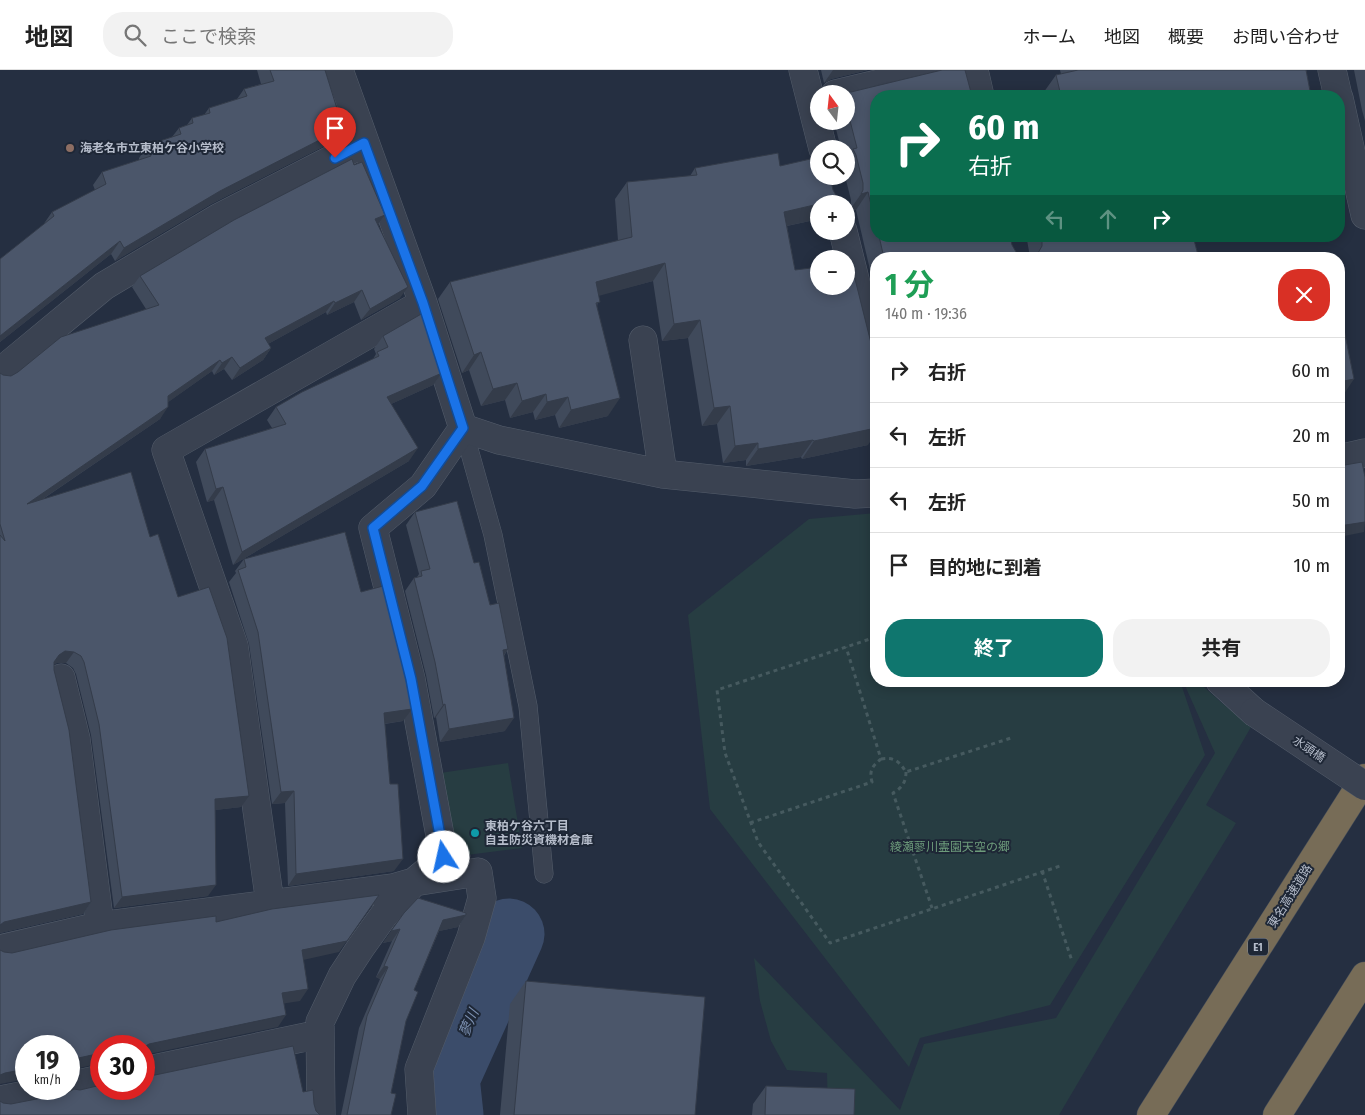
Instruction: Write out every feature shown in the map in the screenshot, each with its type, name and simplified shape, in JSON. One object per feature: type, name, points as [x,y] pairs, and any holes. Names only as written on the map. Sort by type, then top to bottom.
[{"type":"highway","name":"東名高速道路","points":[[1151,1115],[1365,778]]},
{"type":"highway","points":[[1277,1115],[1365,976]]},
{"type":"street","points":[[339,70],[423,303],[463,428]]},
{"type":"street","points":[[803,70],[813,85]]},
{"type":"street","points":[[855,89],[936,70]]},
{"type":"street","points":[[974,70],[979,90]]},
{"type":"street","points":[[1332,70],[1336,90]]},
{"type":"street","points":[[1345,128],[1365,215]]},
{"type":"street","points":[[0,372],[104,286],[218,218],[364,143]]},
{"type":"street","points":[[845,240],[870,340]]},
{"type":"street","points":[[270,903],[234,646],[166,450],[423,303]]},
{"type":"street","points":[[643,340],[663,474]]},
{"type":"street","points":[[463,428],[499,440],[663,474],[855,494],[870,493]]},
{"type":"street","points":[[321,1115],[320,1022],[342,976],[384,915],[414,882],[444,857],[411,679],[373,528],[422,486],[463,428]]},
{"type":"street","points":[[1345,458],[1365,453]]},
{"type":"street","points":[[61,678],[76,739],[100,926]]},
{"type":"street","name":"水頭橋","points":[[1227,687],[1254,712],[1365,786]]},
{"type":"street","points":[[0,949],[100,926],[386,889],[414,882],[478,872],[482,898],[471,937],[419,1069],[422,1115]]},
{"type":"street","points":[[155,1069],[320,1034]]},
{"type":"street","points":[[0,1100],[15,1097]]},
{"type":"lane","points":[[463,428],[493,535],[528,706],[544,874]]},
{"type":"path","points":[[870,639],[717,690],[725,753],[758,842],[830,943],[1060,866]]},
{"type":"path","points":[[846,647],[881,759]]},
{"type":"path","points":[[906,772],[1014,737]]},
{"type":"path","points":[[750,823],[872,782],[870,775],[876,763],[881,759],[891,758],[898,762],[906,772],[906,778],[902,787],[893,793],[932,908]]},
{"type":"path","points":[[1042,872],[1072,961]]},
{"type":"green space","name":"綾瀬蓼川霊園天空の郷","points":[[870,514],[870,687],[1182,687],[1205,755],[1050,1005],[920,1038],[909,1067],[710,809],[688,615],[809,519]]},
{"type":"green space","points":[[1186,687],[1204,687],[1251,727],[1206,805],[1236,823],[1059,1115],[828,1115],[827,1073],[787,1070],[771,1041],[760,1001],[754,958],[900,1110],[924,1044],[1056,1018],[1215,753]]},
{"type":"green space","points":[[508,763],[522,848],[459,856],[448,840],[440,773]]},
{"type":"building","points":[[270,70],[325,70],[343,128],[220,191],[124,248],[120,241],[0,336],[0,259],[54,216],[52,212],[106,184],[102,172],[151,156],[148,145],[181,134],[179,128],[193,123],[192,118],[210,113],[209,108],[247,96],[244,89],[274,81]]},
{"type":"building","points":[[942,70],[965,70],[970,90],[870,90],[870,200],[868,192],[861,194],[863,183],[855,153],[855,148],[857,148],[852,130],[855,130],[855,91]]},
{"type":"building","points":[[1078,70],[1306,70],[1310,90],[1060,90],[1056,75]]},
{"type":"building","points":[[778,153],[780,166],[810,159],[810,185],[832,185],[836,195],[810,195],[810,206],[784,212],[795,270],[810,268],[810,295],[855,295],[855,279],[870,339],[870,429],[814,441],[758,449],[758,443],[735,446],[730,406],[714,408],[700,320],[674,324],[665,263],[596,282],[600,302],[596,303],[620,398],[571,410],[568,397],[547,402],[546,394],[522,401],[517,383],[493,389],[481,352],[474,355],[450,282],[632,237],[627,182],[697,175],[695,168]]},
{"type":"building","points":[[352,159],[354,165],[362,162],[385,215],[375,219],[408,287],[370,309],[362,290],[335,303],[334,301],[265,338],[271,348],[240,368],[232,357],[222,363],[220,360],[168,396],[168,407],[27,504],[131,472],[150,537],[158,534],[178,597],[209,587],[227,638],[249,796],[215,799],[216,885],[122,897],[99,724],[84,662],[81,656],[74,652],[65,651],[54,662],[54,670],[69,730],[91,902],[4,922],[0,925],[0,535],[5,541],[0,524],[0,373],[11,376],[18,372],[61,337],[159,305],[140,276],[234,220]]},
{"type":"building","points":[[880,242],[1011,242],[1016,252],[883,252]]},
{"type":"building","points":[[1042,242],[1195,242],[1197,252],[1039,252]]},
{"type":"building","points":[[423,313],[442,373],[387,397],[418,448],[242,552],[223,487],[216,489],[205,449],[286,424],[276,407],[302,392],[379,356],[377,352],[388,347],[383,336]]},
{"type":"building","points":[[1345,335],[1354,379],[1345,381]]},
{"type":"building","points":[[1362,462],[1365,477],[1365,522],[1345,525],[1345,465]]},
{"type":"building","points":[[457,501],[474,563],[479,562],[490,605],[499,603],[508,649],[503,650],[514,718],[449,729],[445,704],[443,705],[435,662],[414,578],[422,576],[421,571],[430,569],[415,512]]},
{"type":"building","points":[[345,532],[361,592],[383,586],[412,709],[384,713],[390,784],[398,784],[403,859],[296,874],[294,791],[281,792],[258,632],[238,570],[246,567],[244,559]]},
{"type":"building","points":[[379,895],[347,941],[302,950],[308,989],[282,993],[286,1015],[155,1043],[155,1035],[90,1035],[90,1055],[80,1058],[80,1035],[15,1035],[15,1071],[0,1075],[0,950],[12,953],[111,930],[216,916],[216,922],[272,909]]},
{"type":"building","points":[[418,898],[466,913],[466,915],[443,920],[414,990],[418,992],[406,1021],[391,1093],[396,1094],[391,1115],[347,1115],[367,1016],[388,967],[384,966],[400,929],[391,931]]},
{"type":"building","points":[[526,981],[705,997],[695,1115],[514,1115]]},
{"type":"building","points":[[293,1046],[303,1092],[313,1090],[314,1104],[316,1111],[320,1115],[0,1115],[0,1101],[11,1104],[31,1100],[80,1100],[80,1090],[90,1088],[90,1100],[155,1100],[155,1075]]},
{"type":"building","points":[[766,1086],[855,1089],[854,1115],[765,1115]]},
{"type":"waterway","name":"蓼川","points":[[448,1115],[444,1078],[509,934]]},
{"type":"place","name":"海老名市立東柏ケ谷小学校","points":[[70,148]]},
{"type":"place","name":"東柏ケ谷六丁目 自主防災資機材倉庫","points":[[475,833]]},
{"type":"route","points":[[335,158],[364,143],[423,303],[463,428],[422,486],[373,528],[411,679],[444,857]]}]
